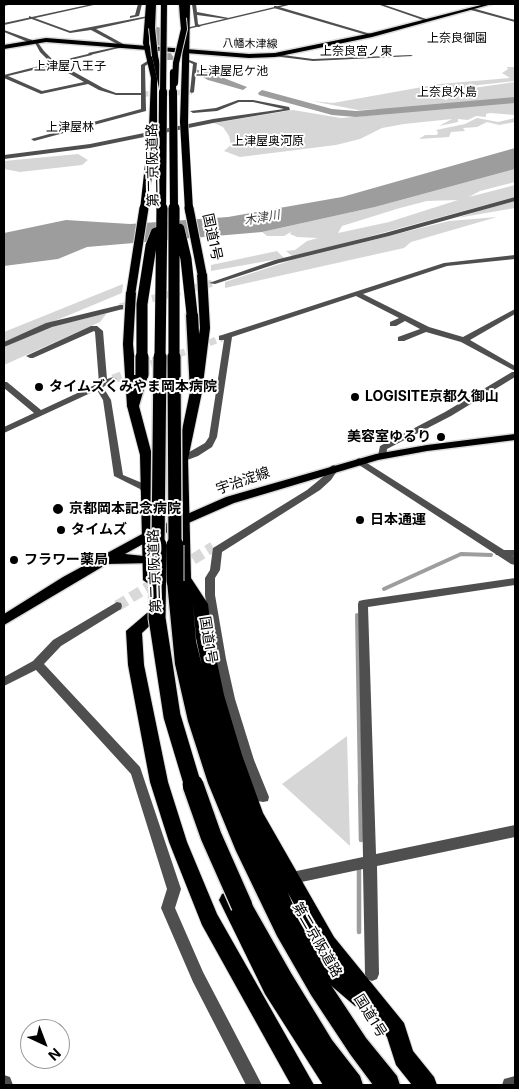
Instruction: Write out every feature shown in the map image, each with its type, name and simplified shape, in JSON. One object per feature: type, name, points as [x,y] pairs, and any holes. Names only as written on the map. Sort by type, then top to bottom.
[{"type":"highway","points":[[151,4],[148,17],[149,47],[154,78],[153,129],[146,195],[131,292],[128,344],[133,406],[146,455],[152,617],[166,722],[185,786],[224,892],[272,987],[336,1085]]},
{"type":"highway","points":[[151,4],[152,46],[168,89]]},
{"type":"highway","name":"第二京阪道路","points":[[164,4],[175,218],[175,581],[184,664],[197,721],[218,783],[246,851],[285,929],[319,987],[358,1046],[388,1085]]},
{"type":"highway","name":"第二京阪道路","points":[[172,4],[161,219],[157,618],[172,716],[187,769],[211,836],[242,906],[283,981],[324,1048],[350,1085]]},
{"type":"highway","points":[[168,89],[184,29],[182,4]]},
{"type":"highway","name":"国道1号","points":[[187,4],[188,28],[184,50],[186,60],[184,122],[189,216],[202,274],[205,328],[196,392],[182,459],[184,579],[190,647],[204,705],[220,750],[238,799],[286,911],[368,1045],[398,1085]]},
{"type":"highway","points":[[175,218],[182,234],[186,259],[192,314],[196,392]]},
{"type":"highway","points":[[133,406],[142,375],[142,304],[152,246],[161,219]]},
{"type":"highway","points":[[184,579],[206,601],[203,628],[216,695],[233,755],[255,815],[292,878],[327,944],[396,1032],[404,1057]]},
{"type":"highway","points":[[152,617],[134,631],[136,666],[160,782],[178,842],[209,919],[303,1085]]},
{"type":"highway","points":[[286,911],[328,970],[358,994],[426,1085]]},
{"type":"main road","name":"八幡木津線","points":[[4,47],[33,41],[149,47],[249,56],[275,55],[372,35],[490,4]]},
{"type":"main road","name":"宇治淀線","points":[[4,620],[148,536],[258,490],[383,456],[515,437]]},
{"type":"main road","points":[[99,563],[126,558],[149,560]]},
{"type":"street","points":[[4,5],[11,4]]},
{"type":"street","points":[[4,24],[96,4]]},
{"type":"street","points":[[112,24],[111,22],[114,21],[137,16],[140,4]]},
{"type":"street","points":[[194,4],[196,25],[199,26]]},
{"type":"street","points":[[188,28],[291,4]]},
{"type":"street","points":[[382,4],[427,20]]},
{"type":"street","points":[[275,7],[372,35]]},
{"type":"street","points":[[472,9],[515,21]]},
{"type":"street","points":[[195,13],[227,18]]},
{"type":"street","points":[[30,17],[70,32],[148,17]]},
{"type":"street","points":[[92,29],[125,46]]},
{"type":"street","points":[[4,31],[33,41],[54,63],[110,93],[143,94]]},
{"type":"street","points":[[4,76],[125,46]]},
{"type":"street","points":[[275,55],[313,60],[410,56]]},
{"type":"street","points":[[186,60],[195,63],[192,92]]},
{"type":"street","points":[[34,139],[144,110],[143,65],[151,61]]},
{"type":"street","points":[[4,76],[42,93],[88,82]]},
{"type":"street","points":[[4,156],[90,146],[213,121],[287,110],[287,108],[253,100],[238,101],[218,109],[193,111]]},
{"type":"street","points":[[214,283],[277,261],[387,235],[515,199]]},
{"type":"street","points":[[182,459],[195,454],[209,445],[213,437],[225,337],[446,264],[515,257]]},
{"type":"street","points":[[356,293],[426,328],[464,340],[515,370]]},
{"type":"street","points":[[4,344],[50,325],[120,307]]},
{"type":"street","points":[[464,340],[515,311]]},
{"type":"street","points":[[393,324],[405,318]]},
{"type":"street","points":[[30,356],[94,328],[99,331],[101,384],[107,400],[119,476],[144,487],[149,498]]},
{"type":"street","points":[[401,339],[426,328]]},
{"type":"street","points":[[383,456],[383,448],[448,414],[515,374]]},
{"type":"street","points":[[4,430],[114,379]]},
{"type":"street","points":[[4,384],[40,412]]},
{"type":"street","points":[[359,461],[515,562]]},
{"type":"street","points":[[262,797],[229,699],[206,601],[210,578],[215,570],[217,550],[317,488],[328,478],[334,468]]},
{"type":"street","points":[[213,547],[303,492],[317,488]]},
{"type":"street","points":[[500,553],[515,553]]},
{"type":"street","points":[[372,974],[363,604],[515,581]]},
{"type":"street","points":[[4,682],[41,660],[57,643],[116,610]]},
{"type":"street","points":[[190,647],[192,640],[203,628]]},
{"type":"street","points":[[41,660],[136,771],[174,890],[168,908],[198,977],[254,1085]]},
{"type":"street","points":[[292,878],[515,831]]},
{"type":"street","points":[[510,1085],[515,1084]]},
{"type":"shaded area","points":[[507,67],[515,67],[515,81],[479,85],[432,95],[446,100],[458,93],[473,88],[515,82],[515,115],[490,113],[486,114],[486,117],[476,116],[468,120],[458,119],[458,122],[439,126],[452,119],[404,124],[382,128],[360,139],[336,145],[240,157],[224,151],[231,145],[229,136],[223,127],[214,123],[293,110],[341,118],[388,114],[383,109],[358,110],[312,101],[333,103],[439,84],[510,78],[502,73],[508,69]]},
{"type":"shaded area","points":[[477,118],[498,122],[515,118],[515,122],[499,125],[487,122],[477,127],[463,128],[465,131],[451,132],[449,137],[419,139],[425,135],[437,135],[438,132],[436,130],[465,124]]},
{"type":"shaded area","points":[[78,154],[88,160],[82,165],[20,172],[4,169],[4,161]]},
{"type":"shaded area","points":[[515,169],[515,182],[480,191],[469,197],[515,185],[515,197],[334,246],[292,256],[286,251],[295,250],[307,241],[318,238],[297,237],[290,234],[291,232],[284,236],[267,236],[262,232],[375,207]],"holes":[[[458,200],[389,222],[338,233],[342,226],[400,208],[427,201]]]},
{"type":"shaded area","points":[[515,200],[515,208],[457,218]]},
{"type":"shaded area","points":[[497,217],[411,242],[404,248],[225,288],[225,282],[292,260],[449,221]]},
{"type":"shaded area","points":[[277,251],[284,258],[211,271],[211,265]]},
{"type":"shaded area","points":[[123,284],[122,293],[4,342],[4,332]]},
{"type":"shaded area","points":[[107,313],[100,322],[4,365],[4,347],[43,329]]},
{"type":"shaded area","points":[[347,736],[350,846],[282,784]]},
{"type":"water","name":"木津川","points":[[515,148],[515,169],[375,207],[262,232],[87,247],[58,259],[4,266],[4,233],[66,220],[130,224],[228,217],[342,197]]},
{"type":"waterway","points":[[157,8],[158,4]]},
{"type":"waterway","points":[[157,28],[157,38],[170,58]]},
{"type":"waterway","points":[[200,72],[211,78],[243,87]]},
{"type":"waterway","points":[[262,93],[332,112],[356,114],[515,100]]},
{"type":"waterway","points":[[384,589],[461,554],[491,555]]},
{"type":"waterway","points":[[357,615],[360,786]]},
{"type":"waterway","points":[[360,785],[361,840]]},
{"type":"waterway","points":[[359,870],[359,932]]},
{"type":"tunnel","points":[[143,94],[192,92],[173,93]]},
{"type":"tunnel","points":[[120,307],[213,283]]},
{"type":"tunnel","points":[[168,358],[222,338]]},
{"type":"tunnel","points":[[113,379],[172,357]]},
{"type":"tunnel","points":[[179,568],[213,547]]},
{"type":"tunnel","points":[[117,606],[161,579]]},
{"type":"place","name":"タイムズくみやま岡本病院","points":[[39,387]]},
{"type":"place","name":"LOGISITE京都久御山","points":[[355,397]]},
{"type":"place","name":"美容室ゆるり","points":[[441,437]]},
{"type":"place","name":"京都岡本記念病院","points":[[58,509]]},
{"type":"place","name":"日本通運","points":[[360,520]]},
{"type":"place","name":"タイムズ","points":[[61,530]]},
{"type":"place","name":"フラワー薬局","points":[[14,560]]},
{"type":"district","name":"上奈良御園","points":[[457,38]]},
{"type":"district","name":"上奈良宮ノ東","points":[[356,51]]},
{"type":"district","name":"上津屋八王子","points":[[70,66]]},
{"type":"district","name":"上津屋尼ケ池","points":[[232,71]]},
{"type":"district","name":"上奈良外島","points":[[447,92]]},
{"type":"district","name":"上津屋林","points":[[70,127]]},
{"type":"district","name":"上津屋奥河原","points":[[268,141]]}]
